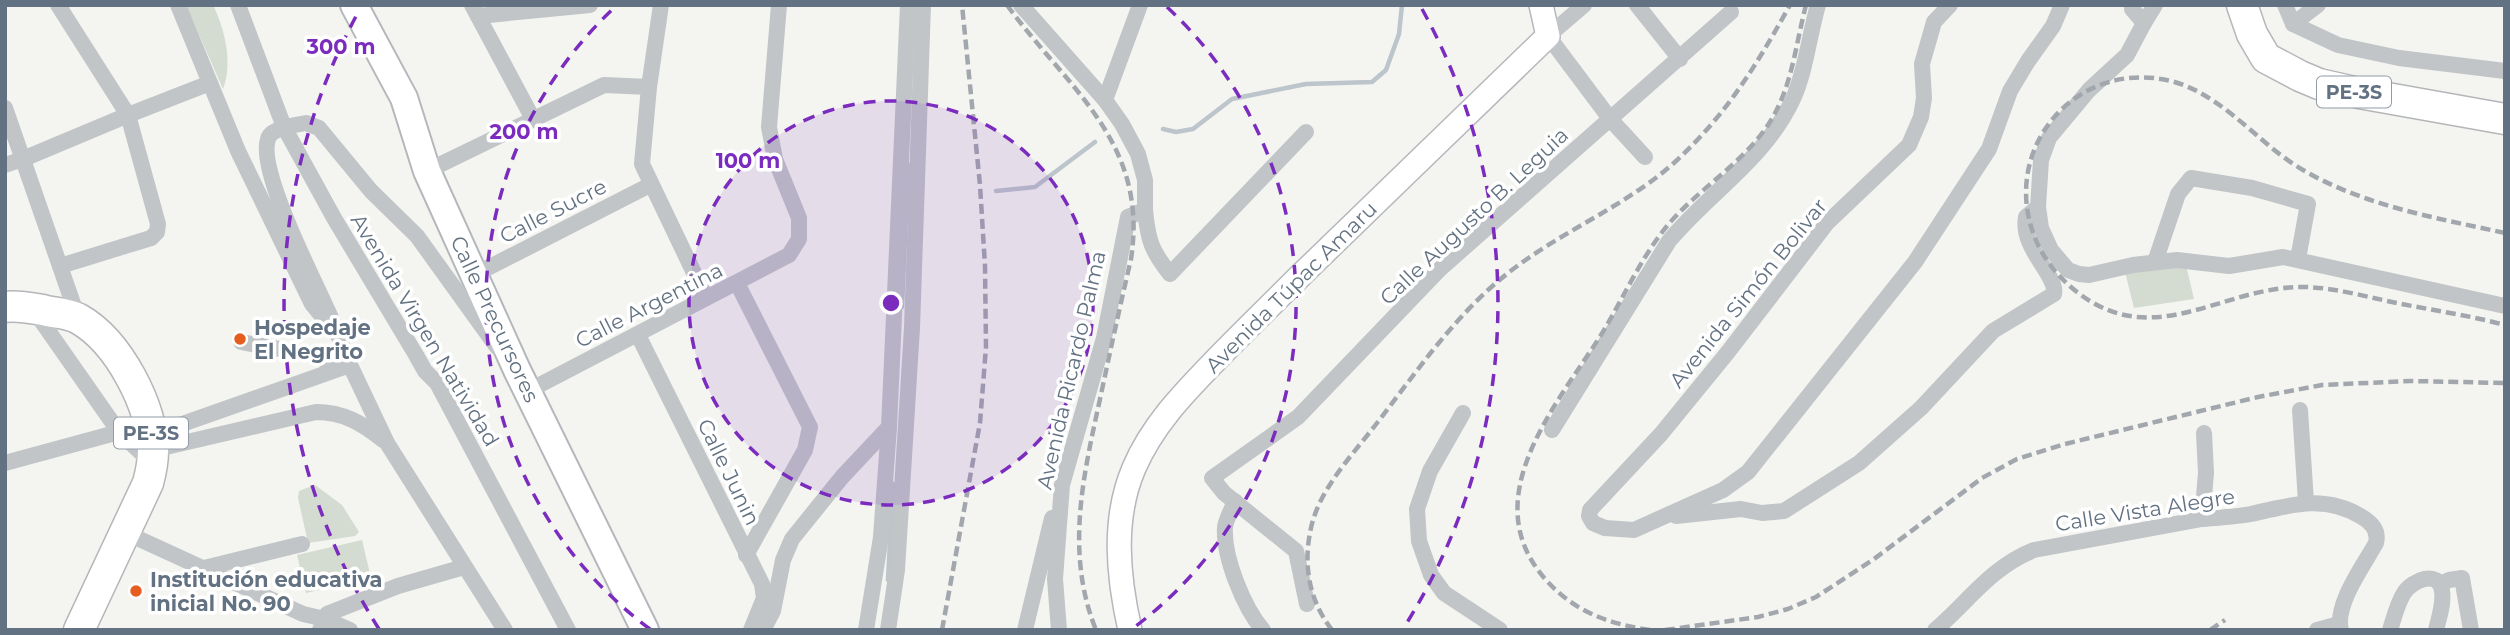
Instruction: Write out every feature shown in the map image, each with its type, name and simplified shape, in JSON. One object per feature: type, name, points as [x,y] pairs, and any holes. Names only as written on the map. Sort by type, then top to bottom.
[{"type":"highway","name":"PE-3S","points":[[2242,5],[2252,34],[2266,58],[2300,76],[2319,84],[2358,93],[2505,119]]},
{"type":"highway","points":[[19,308],[78,318]]},
{"type":"highway","name":"PE-3S","points":[[78,318],[114,351],[128,372],[142,400],[152,450],[148,482],[79,630]]},
{"type":"main road","name":"Calle Precursores","points":[[354,5],[404,98],[427,171],[522,381],[645,630]]},
{"type":"street","points":[[58,5],[128,115],[158,224],[157,232],[151,238],[60,266]]},
{"type":"street","points":[[178,5],[238,151],[312,304],[321,315],[331,318]]},
{"type":"street","name":"Avenida Virgen Natividad","points":[[238,5],[284,127],[415,355],[437,383],[568,630]]},
{"type":"street","points":[[533,119],[475,11],[590,5]]},
{"type":"street","points":[[661,5],[649,87],[642,164],[706,298]]},
{"type":"street","name":"Calle Argentina","points":[[522,381],[638,335],[789,255],[799,239],[799,218],[775,159],[769,127],[779,5]]},
{"type":"street","points":[[866,630],[881,537],[889,427],[908,5]]},
{"type":"street","points":[[888,630],[897,570],[912,328],[923,5]]},
{"type":"street","points":[[1021,5],[1105,100],[1138,154],[1145,180],[1147,237],[1153,253],[1170,274],[1306,132]]},
{"type":"street","points":[[1105,100],[1140,5]]},
{"type":"street","points":[[1541,5],[1548,36],[1611,120],[1645,157]]},
{"type":"street","name":"Avenida Túpac Amaru","points":[[1130,630],[1120,574],[1122,508],[1133,470],[1157,426],[1173,405],[1242,333],[1548,36],[1584,5]]},
{"type":"street","points":[[1637,5],[1680,59]]},
{"type":"street","points":[[1552,430],[1669,241],[1686,220],[1763,147],[1775,130],[1799,83],[1818,5]]},
{"type":"street","name":"Avenida Simón Bolivar","points":[[1663,517],[1634,530],[1605,527],[1593,523],[1589,516],[1590,510],[1677,413],[1827,223],[1909,145],[1921,117],[1924,98],[1922,64],[1931,32],[1934,22],[1950,5]]},
{"type":"street","points":[[1663,517],[1723,490],[1748,472],[1915,262],[1989,149],[2010,91],[2053,26],[2062,5]]},
{"type":"street","points":[[2132,5],[2132,9],[2144,23]]},
{"type":"street","points":[[2155,5],[2127,55],[2089,90],[2049,138],[2041,160],[2038,207],[2041,228],[2051,250],[2063,265],[2074,273],[2089,275],[2155,262],[2183,260],[2229,266],[2269,258],[2298,259],[2505,306]]},
{"type":"street","points":[[2293,24],[2318,5]]},
{"type":"street","points":[[2286,6],[2293,24],[2338,46],[2399,58],[2505,71]]},
{"type":"street","name":"Calle Augusto B. Leguia","points":[[1235,501],[1224,493],[1212,478],[1298,417],[1440,269],[1731,12]]},
{"type":"street","points":[[5,165],[210,83]]},
{"type":"street","points":[[427,171],[604,85],[649,87]]},
{"type":"street","points":[[5,108],[78,318]]},
{"type":"street","points":[[505,630],[387,443],[347,366],[331,318],[277,198],[268,166],[267,140],[271,133],[284,127],[306,123],[319,128],[371,191],[417,236],[522,381]]},
{"type":"street","points":[[2155,262],[2178,194],[2191,178],[2252,188],[2308,204],[2298,259]]},
{"type":"street","name":"Calle Sucre","points":[[474,275],[650,185]]},
{"type":"street","points":[[1663,517],[1741,509],[1762,513],[1784,511],[1859,463],[1921,408],[1993,331],[2052,296],[2055,291],[2054,284],[2032,248],[2025,228],[2026,217],[2038,207]]},
{"type":"street","name":"Avenida Ricardo Palma","points":[[1059,630],[1055,579],[1062,485],[1104,338],[1128,217],[1145,210]]},
{"type":"street","points":[[737,284],[807,417],[810,435],[806,450],[746,555]]},
{"type":"street","points":[[19,308],[119,432],[152,450],[316,412],[335,412],[367,427],[387,443]]},
{"type":"street","name":"Calle Junin","points":[[638,335],[762,584],[764,598],[751,630]]},
{"type":"street","points":[[241,341],[312,355],[347,366]]},
{"type":"street","points":[[152,450],[347,366]]},
{"type":"street","points":[[2300,410],[2306,502]]},
{"type":"street","points":[[1463,413],[1430,471],[1417,509],[1419,541],[1431,575],[1444,593],[1500,630]]},
{"type":"street","points":[[772,630],[783,560],[792,539],[842,477],[889,427]]},
{"type":"street","points":[[5,463],[119,432]]},
{"type":"street","points":[[2202,519],[2206,473],[2204,433]]},
{"type":"street","points":[[1025,630],[1062,485]]},
{"type":"street","points":[[1723,490],[1741,509]]},
{"type":"street","points":[[1263,630],[1243,601],[1229,558],[1225,526],[1235,501],[1296,551],[1307,604]]},
{"type":"street","name":"Calle Vista Alegre","points":[[1935,630],[1982,582],[2017,557],[2050,546],[2202,519],[2250,514],[2306,502],[2349,510],[2368,521],[2378,536],[2348,592],[2342,608],[2340,627]]},
{"type":"street","points":[[124,532],[323,624],[350,630]]},
{"type":"street","points":[[200,569],[302,544]]},
{"type":"street","points":[[323,624],[327,614],[398,586],[464,567]]},
{"type":"street","points":[[2390,630],[2405,591],[2415,581],[2430,579],[2440,584],[2443,594],[2436,630]]},
{"type":"street","points":[[2440,584],[2462,579],[2471,630]]},
{"type":"street","points":[[763,630],[773,611]]},
{"type":"street","points":[[2321,629],[2340,627]]},
{"type":"shaded area","points":[[186,5],[213,5],[224,36],[227,58],[223,89]]},
{"type":"shaded area","points":[[2186,265],[2194,299],[2134,308],[2125,272]]},
{"type":"shaded area","points":[[315,485],[342,505],[359,532],[355,536],[308,543],[298,498],[299,491]]},
{"type":"shaded area","points":[[362,540],[371,578],[306,593],[297,555]]},
{"type":"waterway","points":[[1163,129],[1176,132],[1193,129],[1232,99],[1306,84],[1372,82],[1386,70],[1399,34],[1402,5]]},
{"type":"waterway","points":[[996,191],[1035,187],[1095,142]]},
{"type":"waterway","points":[[902,307],[908,165]]},
{"type":"waterway","points":[[888,580],[893,484]]},
{"type":"railway","points":[[942,630],[980,423],[986,347],[980,185],[962,5]]},
{"type":"railway","points":[[1007,5],[1099,120],[1116,149],[1128,182],[1133,218],[1131,259],[1088,457],[1080,515],[1081,572],[1096,630]]},
{"type":"railway","points":[[1332,630],[1312,591],[1308,549],[1318,507],[1340,469],[1438,344],[1489,289],[1549,244],[1656,178],[1693,144],[1739,88],[1790,5]]},
{"type":"railway","points":[[1650,630],[1607,620],[1581,609],[1547,581],[1526,550],[1518,518],[1520,486],[1529,454],[1545,423],[1657,239],[1679,213],[1745,152],[1768,125],[1788,82],[1806,5]]},
{"type":"railway","points":[[2505,233],[2401,209],[2351,193],[2303,170],[2208,97],[2171,81],[2137,77],[2105,83],[2077,97],[2054,117],[2037,143],[2028,172],[2027,204],[2035,238],[2043,254],[2070,287],[2105,309],[2133,317],[2161,317],[2272,290],[2313,287],[2505,325]]},
{"type":"railway","points":[[1665,630],[1758,617],[1788,609],[1816,597],[1874,559],[1982,478],[2017,459],[2065,444],[2258,397],[2322,385],[2411,381],[2505,383]]},
{"type":"railway","points":[[2210,630],[2225,620]]},
{"type":"place","name":"Hospedaje El Negrito","points":[[240,339]]},
{"type":"place","name":"Institución educativa inicial No. 90","points":[[136,591]]}]
